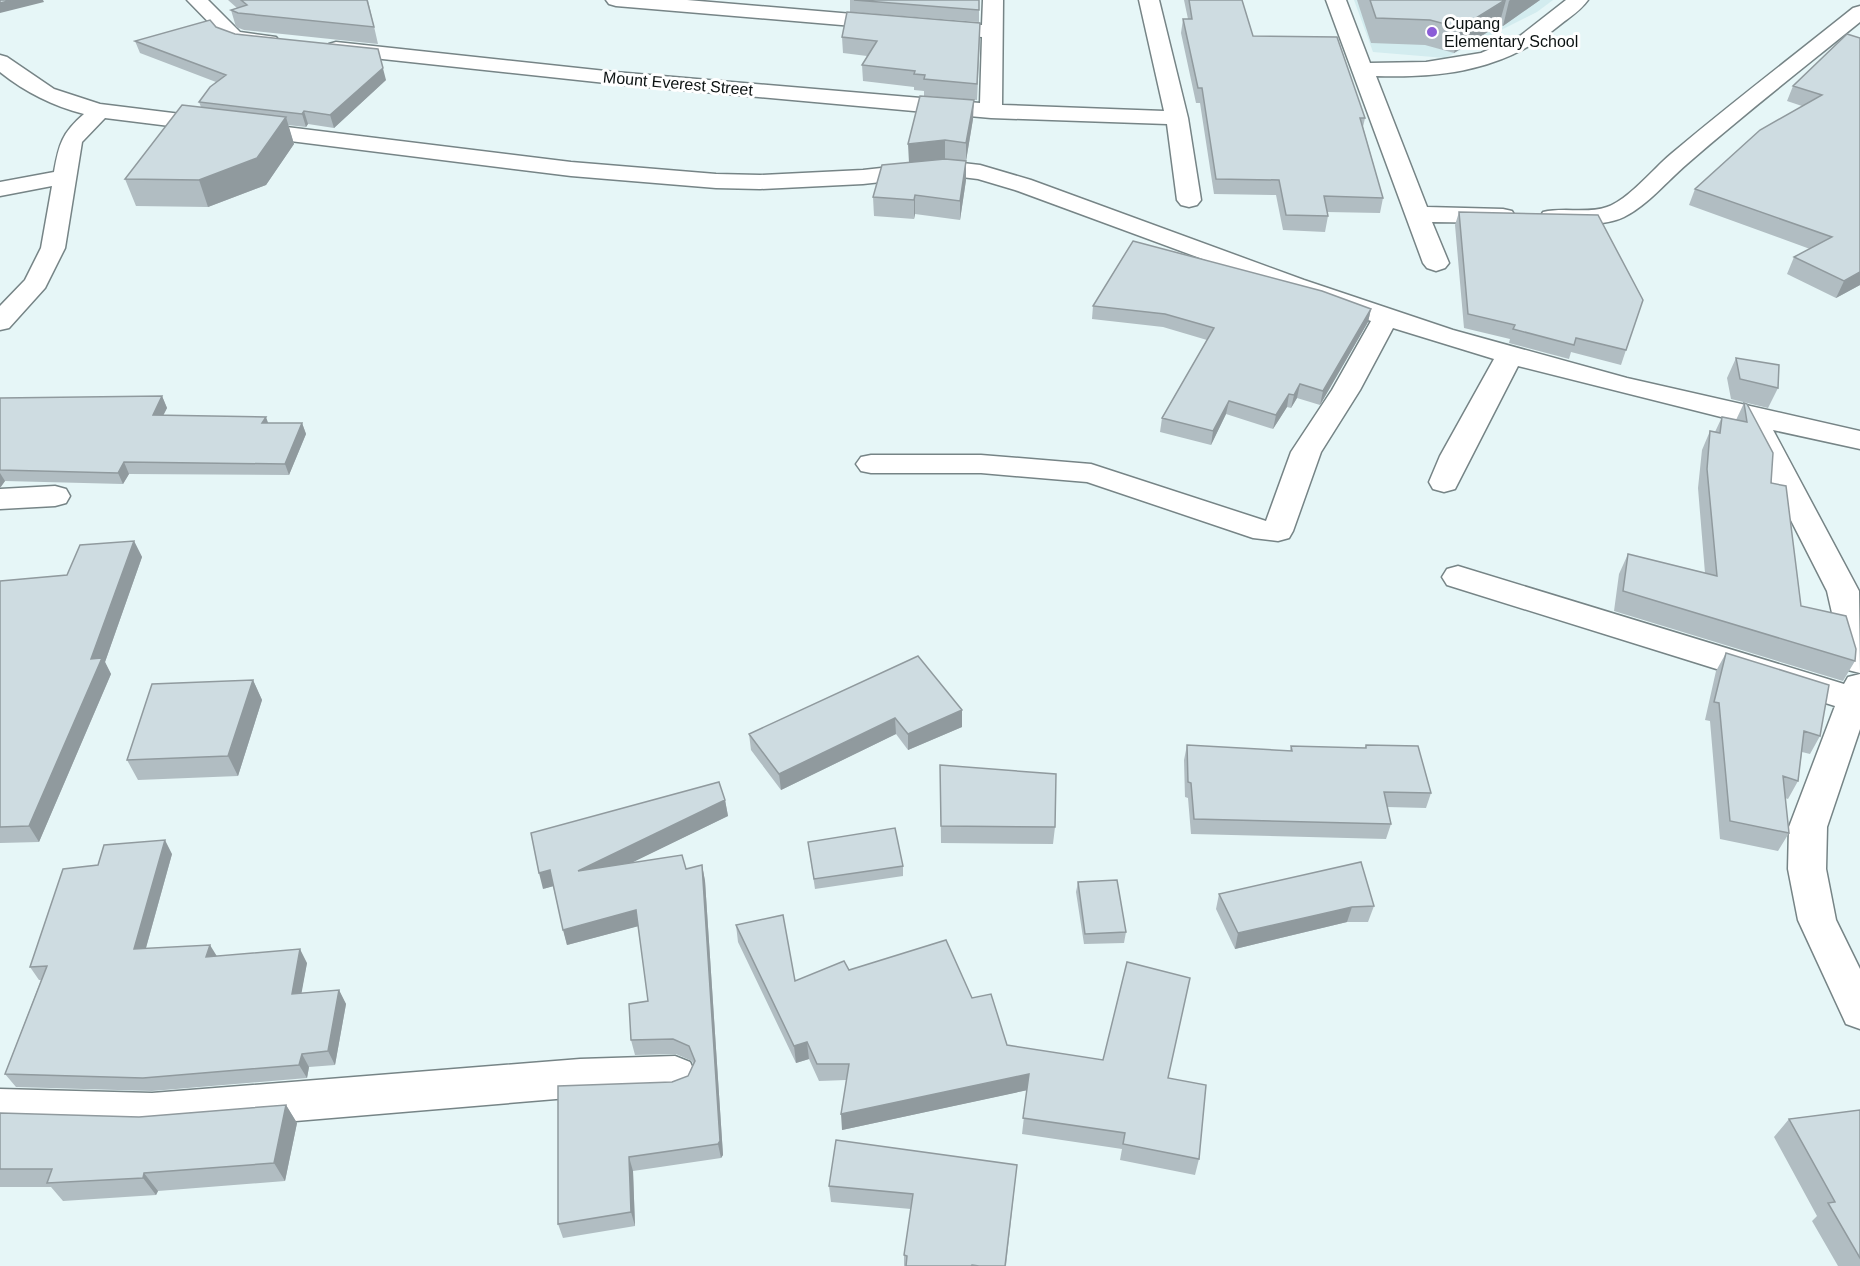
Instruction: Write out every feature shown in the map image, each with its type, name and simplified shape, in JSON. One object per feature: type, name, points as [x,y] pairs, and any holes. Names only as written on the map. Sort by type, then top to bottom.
[{"type":"street","points":[[197,0],[234,38],[286,43]]},
{"type":"street","points":[[616,0],[831,10],[994,32]]},
{"type":"street","points":[[991,111],[993,0]]},
{"type":"street","points":[[1149,0],[1177,118],[1189,200]]},
{"type":"street","points":[[1336,0],[1436,263]]},
{"type":"street","points":[[1362,69],[1404,71],[1440,68],[1490,58],[1527,40],[1578,0]]},
{"type":"street","points":[[1418,214],[1587,217],[1614,213],[1860,12]]},
{"type":"street","name":"Mount Everest Street","points":[[321,47],[615,78],[991,111],[1177,118]]},
{"type":"street","points":[[0,61],[32,86],[52,98],[100,111],[571,169],[716,181],[760,182],[863,177],[945,168],[980,172],[1034,189],[1386,317],[1510,355],[1627,386],[1860,440]]},
{"type":"street","points":[[0,322],[36,283],[53,248],[71,142],[78,131],[100,111]]},
{"type":"street","points":[[0,189],[64,177]]},
{"type":"street","points":[[871,464],[1000,466],[1091,473],[1264,531],[1278,531],[1306,452],[1346,390],[1386,317]]},
{"type":"street","points":[[1444,482],[1455,456],[1510,355]]},
{"type":"street","points":[[1750,414],[1843,591],[1860,661]]},
{"type":"street","points":[[0,499],[55,496]]},
{"type":"street","points":[[1458,577],[1858,693],[1835,748],[1808,827],[1807,869],[1817,920],[1860,1011]]},
{"type":"street","points":[[0,1109],[152,1113],[580,1078],[675,1075]]},
{"type":"shaded area","name":"Cupang Elementary School","points":[[1354,0],[1553,0],[1537,12],[1445,58],[1373,52]]},
{"type":"building","points":[[241,0],[367,0],[374,27],[238,13],[231,10],[247,5]]},
{"type":"building","points":[[854,0],[979,0],[979,10]]},
{"type":"building","points":[[1189,0],[1242,0],[1253,36],[1337,37],[1365,118],[1360,118],[1383,198],[1324,196],[1328,216],[1286,215],[1279,180],[1216,179],[1202,88],[1198,88],[1183,19],[1192,19]]},
{"type":"building","points":[[1370,0],[1505,0],[1460,28],[1430,20],[1376,18]]},
{"type":"building","points":[[847,12],[980,23],[977,84],[924,79],[925,75],[914,74],[915,71],[862,65],[877,41],[842,37]]},
{"type":"building","points":[[210,20],[216,27],[235,34],[378,49],[383,68],[330,115],[199,102],[210,87],[226,75],[135,41]]},
{"type":"building","points":[[1847,34],[1860,38],[1860,272],[1844,281],[1794,257],[1832,237],[1695,189],[1760,130],[1822,95],[1793,86]]},
{"type":"building","points":[[920,96],[974,100],[966,143],[945,140],[908,144]]},
{"type":"building","points":[[182,105],[286,117],[257,158],[199,180],[125,179]]},
{"type":"building","points":[[945,159],[966,161],[960,201],[915,195],[914,200],[873,197],[882,165]]},
{"type":"building","points":[[1459,212],[1598,215],[1643,300],[1626,350],[1576,338],[1574,345],[1513,329],[1515,325],[1468,314]]},
{"type":"building","points":[[1133,241],[1322,291],[1371,309],[1323,391],[1300,384],[1294,395],[1289,394],[1276,415],[1229,401],[1213,431],[1162,418],[1214,328],[1165,314],[1093,306]]},
{"type":"building","points":[[1736,358],[1779,365],[1778,388],[1740,379]]},
{"type":"building","points":[[162,396],[153,415],[266,417],[262,423],[302,423],[285,464],[124,462],[118,473],[0,470],[0,398]]},
{"type":"building","points":[[1744,403],[1747,404],[1773,453],[1771,483],[1786,486],[1801,606],[1846,616],[1856,649],[1855,661],[1623,591],[1628,554],[1717,576],[1707,469],[1710,431],[1720,433],[1722,417],[1747,422]]},
{"type":"building","points":[[134,541],[91,659],[102,658],[29,826],[0,827],[0,581],[67,575],[80,545]]},
{"type":"building","points":[[1726,653],[1829,685],[1820,736],[1804,731],[1798,781],[1783,776],[1789,833],[1730,821],[1719,703],[1714,702]]},
{"type":"building","points":[[918,656],[962,710],[908,734],[895,718],[779,774],[749,734]]},
{"type":"building","points":[[253,680],[228,756],[127,760],[152,684]]},
{"type":"building","points":[[1187,745],[1292,751],[1291,746],[1366,748],[1366,745],[1418,746],[1431,793],[1384,792],[1391,824],[1194,819],[1191,783],[1188,782]]},
{"type":"building","points":[[940,765],[1056,774],[1055,827],[941,826]]},
{"type":"building","points":[[719,782],[725,800],[578,871],[682,855],[686,869],[702,865],[720,1141],[718,1144],[629,1157],[631,1212],[558,1224],[558,1086],[672,1082],[688,1076],[695,1061],[689,1046],[673,1039],[631,1040],[629,1004],[648,1001],[636,910],[563,930],[550,870],[539,873],[531,833]]},
{"type":"building","points":[[895,828],[903,866],[814,879],[808,842]]},
{"type":"building","points":[[165,840],[134,949],[210,945],[206,957],[300,949],[292,994],[339,990],[328,1051],[302,1054],[299,1065],[143,1078],[5,1074],[47,966],[30,967],[63,869],[98,865],[104,845]]},
{"type":"building","points":[[1361,862],[1374,906],[1352,907],[1238,933],[1219,894]]},
{"type":"building","points":[[1117,880],[1126,932],[1085,934],[1078,882]]},
{"type":"building","points":[[783,915],[795,981],[844,961],[849,970],[946,940],[972,998],[991,994],[1007,1045],[1103,1060],[1127,962],[1190,978],[1168,1078],[1206,1085],[1199,1159],[1123,1144],[1125,1133],[1023,1118],[1029,1074],[841,1114],[849,1064],[817,1064],[807,1042],[794,1046],[736,925]]},
{"type":"building","points":[[286,1105],[274,1163],[144,1173],[143,1178],[47,1183],[52,1169],[0,1169],[0,1113],[139,1117]]},
{"type":"building","points":[[1860,1110],[1860,1258],[1828,1203],[1835,1202],[1789,1119]]},
{"type":"building","points":[[836,1140],[1017,1165],[1005,1266],[906,1266],[907,1256],[904,1255],[913,1194],[829,1186]]},
{"type":"place","name":"Cupang Elementary School","points":[[1432,32]]}]
